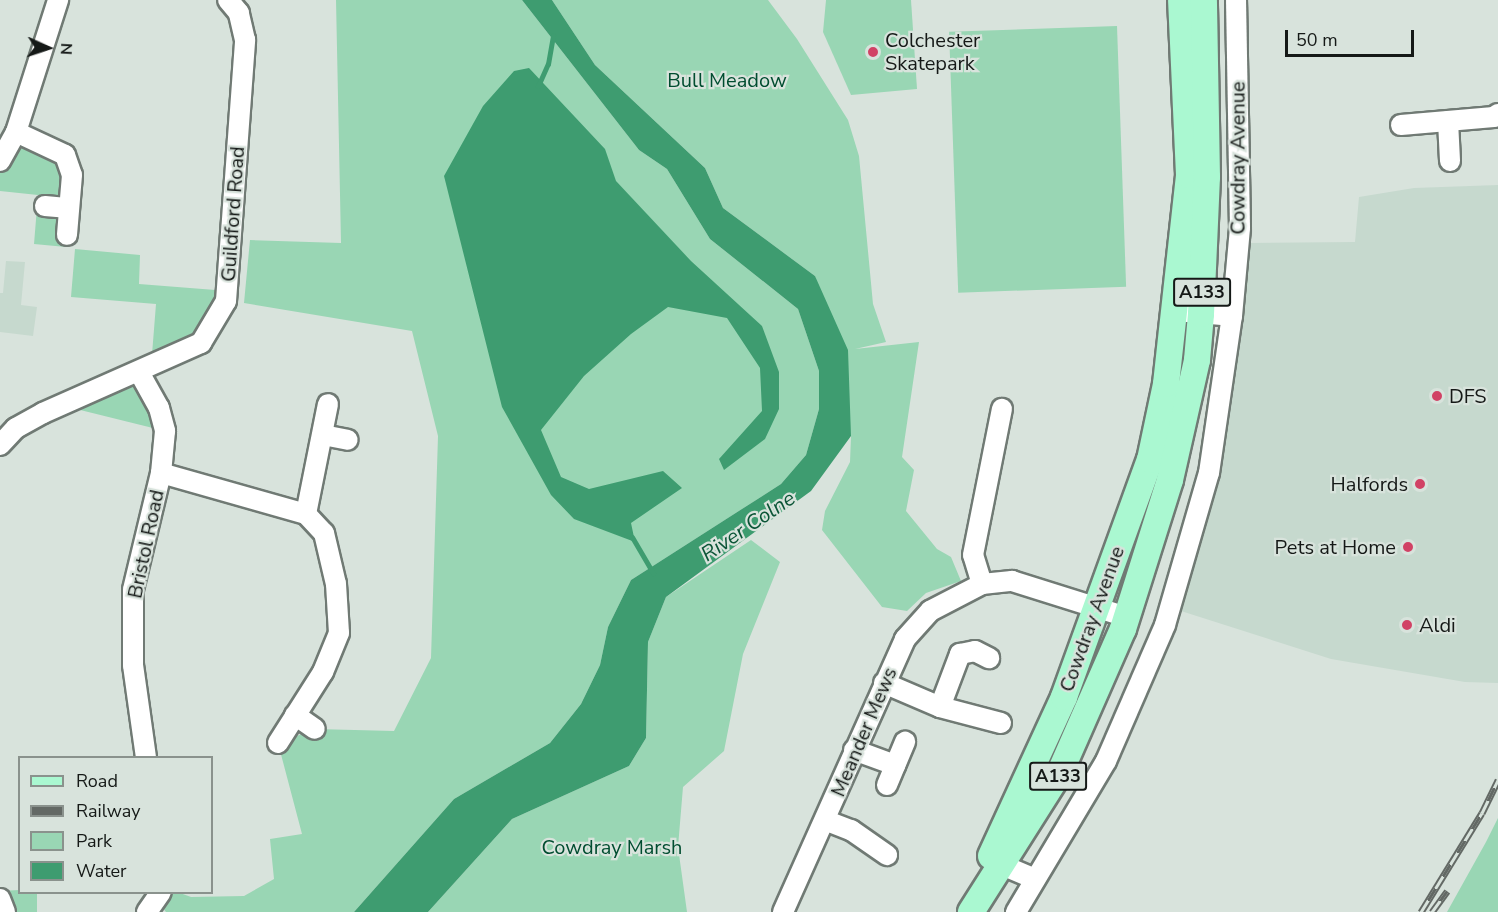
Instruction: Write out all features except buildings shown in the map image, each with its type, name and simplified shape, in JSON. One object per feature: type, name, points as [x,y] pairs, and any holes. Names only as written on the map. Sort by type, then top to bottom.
[{"type":"main road","name":"Cowdray Avenue","points":[[964,912],[1064,697],[1149,460],[1166,384],[1190,175],[1181,0]]},
{"type":"main road","name":"Cowdray Avenue","points":[[971,912],[1061,770],[1127,617],[1170,480],[1197,360],[1202,314],[1208,177],[1204,0]]},
{"type":"street","name":"Guildford Road","points":[[0,445],[16,428],[42,413],[140,372],[201,343],[226,301],[245,40],[239,13],[228,0]]},
{"type":"street","name":"Cowdray Avenue","points":[[1016,912],[1106,761],[1165,625],[1209,473],[1232,316],[1240,228],[1236,0]]},
{"type":"street","points":[[0,161],[16,132],[50,2]]},
{"type":"street","points":[[1401,124],[1448,121],[1498,114]]},
{"type":"street","points":[[1448,121],[1450,161]]},
{"type":"street","points":[[16,132],[65,155],[72,175],[67,235]]},
{"type":"street","points":[[45,206],[69,208]]},
{"type":"street","points":[[1175,311],[1232,316]]},
{"type":"street","name":"Bristol Road","points":[[140,372],[159,408],[165,431],[161,472],[133,590],[133,665],[146,756]]},
{"type":"street","points":[[306,514],[328,404]]},
{"type":"street","points":[[982,584],[973,555],[1002,409]]},
{"type":"street","points":[[323,435],[348,440]]},
{"type":"street","points":[[161,472],[306,514],[324,533],[336,584],[339,633],[323,672],[278,743]]},
{"type":"street","name":"Meander Mews","points":[[783,912],[826,821],[854,750],[905,639],[930,611],[982,584],[1021,583],[1096,610],[1127,617]]},
{"type":"street","points":[[940,707],[960,654],[975,651],[989,658]]},
{"type":"street","points":[[884,683],[940,707],[1001,723]]},
{"type":"street","points":[[295,715],[315,729]]},
{"type":"street","points":[[887,785],[905,742]]},
{"type":"street","points":[[854,750],[895,765]]},
{"type":"street","points":[[826,821],[851,830],[887,855]]},
{"type":"street","points":[[1002,865],[1035,879]]},
{"type":"street","points":[[147,912],[160,894]]},
{"type":"street","points":[[0,899],[5,912]]},
{"type":"shaded area","points":[[1498,185],[1498,683],[1465,682],[1331,659],[1181,611],[1241,323],[1249,243],[1355,242],[1359,197],[1414,188]]},
{"type":"shaded area","points":[[6,261],[25,262],[21,305],[37,307],[33,336],[0,332],[0,293],[3,293]]},
{"type":"green space","points":[[336,0],[522,0],[639,150],[667,169],[710,239],[798,309],[819,371],[819,409],[806,455],[781,484],[631,580],[608,627],[600,665],[581,704],[550,743],[454,799],[354,912],[166,912],[158,902],[161,894],[183,894],[191,897],[244,896],[274,879],[270,839],[302,834],[278,743],[315,729],[394,731],[431,658],[438,436],[412,331],[244,303],[250,240],[341,243]]},
{"type":"green space","name":"Bull Meadow","points":[[552,0],[768,0],[797,39],[848,120],[859,156],[873,304],[886,342],[855,349],[919,342],[902,457],[914,470],[906,511],[937,549],[951,557],[961,581],[926,593],[907,611],[882,607],[822,530],[825,511],[850,462],[851,436],[815,276],[723,208],[705,168],[595,65]]},
{"type":"green space","name":"Colchester Skatepark","points":[[826,0],[911,0],[917,89],[851,95],[823,32]]},
{"type":"green space","points":[[1117,26],[1126,287],[958,293],[949,32]]},
{"type":"green space","points":[[16,132],[65,155],[72,175],[66,247],[34,244],[38,195],[0,191],[0,161]]},
{"type":"green space","points":[[75,249],[140,255],[139,284],[228,291],[201,343],[151,367],[156,304],[71,297]]},
{"type":"green space","points":[[139,372],[165,431],[60,405]]},
{"type":"green space","name":"Cowdray Marsh","points":[[751,540],[780,562],[743,654],[724,751],[683,787],[678,847],[687,912],[428,912],[512,819],[629,766],[646,738],[648,642],[666,597]]},
{"type":"green space","points":[[1498,818],[1498,912],[1447,912],[1486,842]]},
{"type":"green space","points":[[18,890],[18,894],[37,894],[37,912],[5,912],[0,891]]},
{"type":"water","name":"River Colne","points":[[522,0],[552,0],[595,65],[705,168],[723,208],[815,276],[848,350],[851,436],[811,491],[666,597],[648,642],[646,738],[629,766],[512,819],[428,912],[354,912],[454,799],[550,743],[581,704],[600,665],[608,627],[631,580],[781,484],[806,455],[819,409],[819,371],[798,309],[710,239],[667,169],[639,150]]},
{"type":"water","points":[[529,68],[605,149],[616,181],[691,261],[762,326],[779,372],[779,409],[765,439],[724,470],[719,459],[762,411],[760,368],[727,318],[668,307],[631,334],[584,376],[541,430],[561,477],[589,489],[663,471],[682,488],[631,523],[635,542],[574,519],[551,495],[502,407],[444,176],[483,106],[514,71]]},
{"type":"waterway","points":[[538,86],[548,64],[553,35]]},
{"type":"waterway","points":[[632,537],[653,573]]},
{"type":"railway","points":[[1421,912],[1482,813],[1498,780]]},
{"type":"railway","points":[[1432,912],[1447,891]]},
{"type":"place","name":"Colchester Skatepark","points":[[873,52]]},
{"type":"place","name":"DFS","points":[[1437,396]]},
{"type":"place","name":"Halfords","points":[[1420,484]]},
{"type":"place","name":"Pets at Home","points":[[1408,547]]},
{"type":"place","name":"Aldi","points":[[1407,625]]}]
